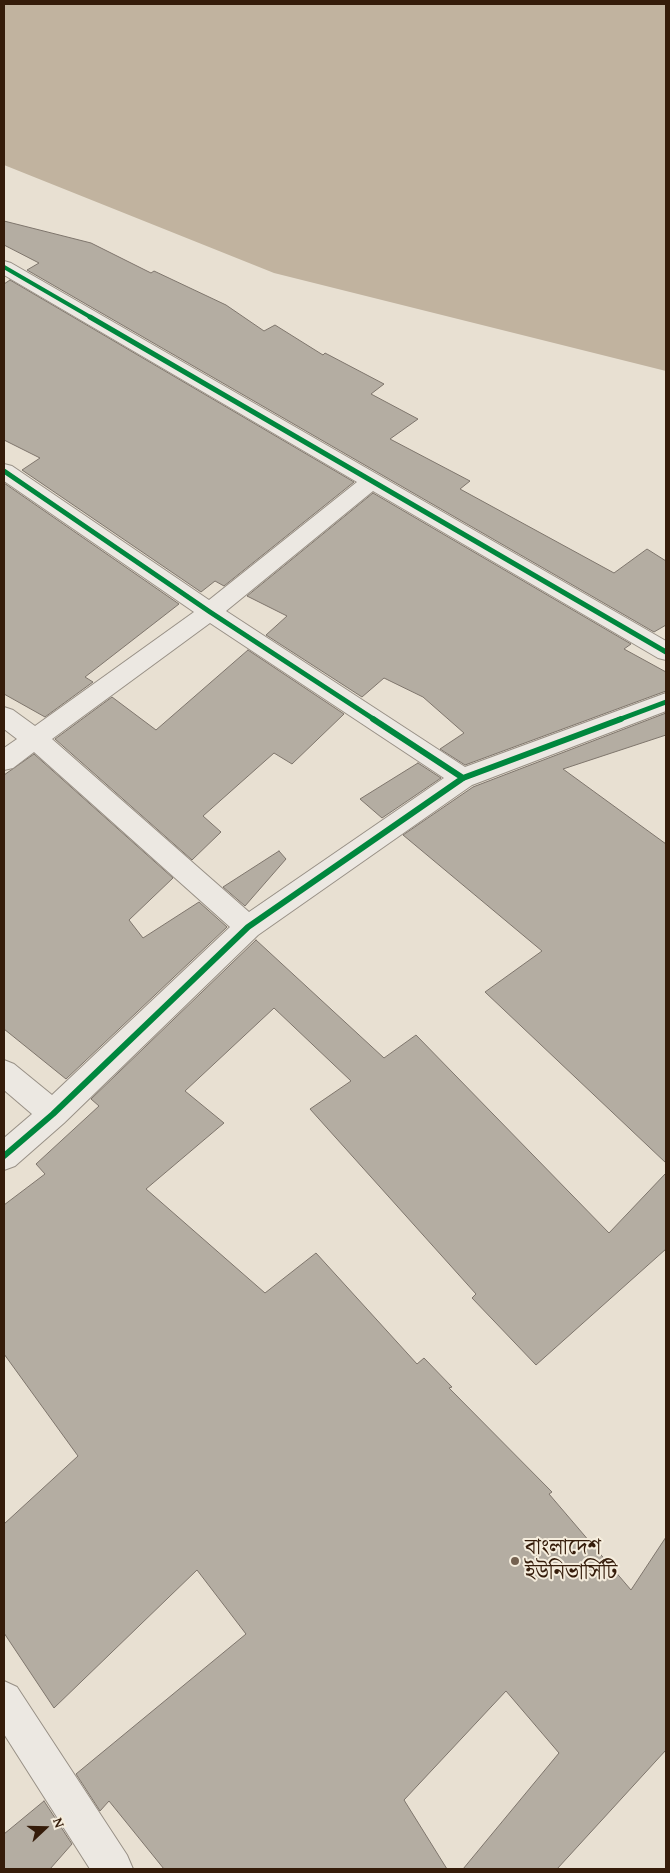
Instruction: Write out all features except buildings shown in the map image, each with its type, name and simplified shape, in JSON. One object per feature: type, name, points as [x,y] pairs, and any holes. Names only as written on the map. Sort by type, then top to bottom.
[{"type":"street","points":[[4,267],[666,652]]},
{"type":"street","points":[[4,471],[210,612],[463,778]]},
{"type":"street","points":[[4,761],[210,612],[372,481]]},
{"type":"street","points":[[4,1156],[53,1114],[248,927],[463,778],[666,702]]},
{"type":"street","points":[[4,716],[34,738],[248,927]]},
{"type":"street","points":[[4,1073],[53,1114]]},
{"type":"street","points":[[4,1700],[113,1869]]},
{"type":"shaded area","points":[[4,4],[666,4],[666,371],[274,273],[4,165]]},
{"type":"cycle path","points":[[4,267],[666,652]]},
{"type":"cycle path","points":[[4,471],[210,612],[463,778]]},
{"type":"cycle path","points":[[4,1156],[53,1114],[248,927],[463,778],[666,702]]},
{"type":"place","name":"বাংলাদেশ ইউনিভার্সিটি","points":[[515,1561]]}]
